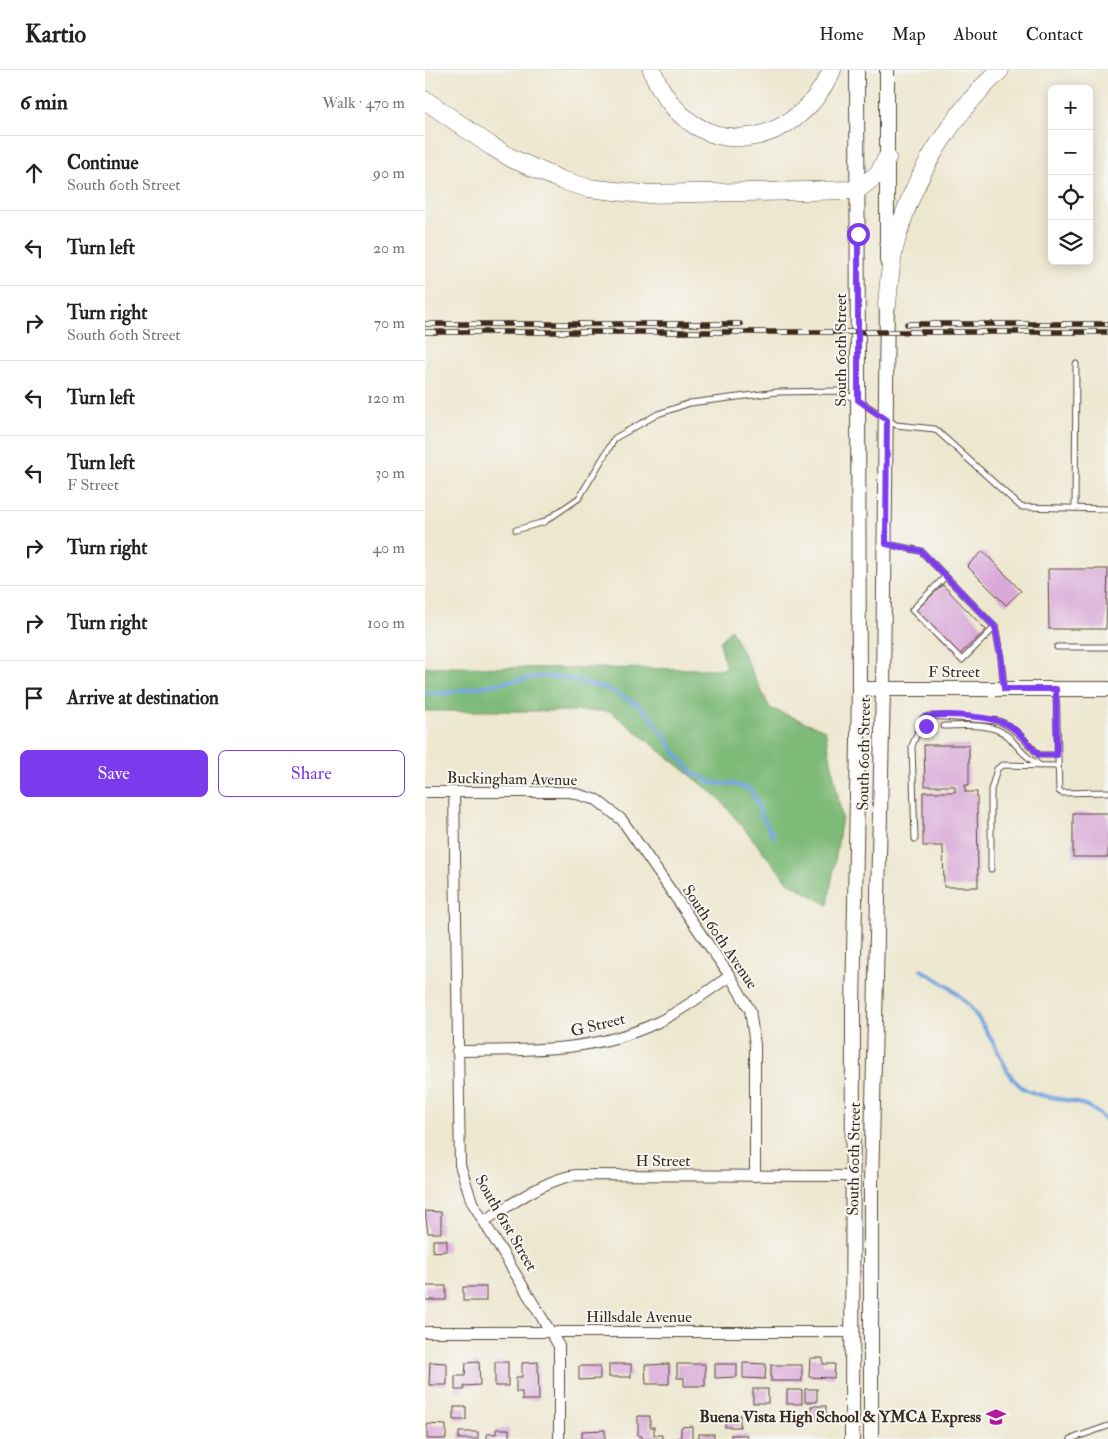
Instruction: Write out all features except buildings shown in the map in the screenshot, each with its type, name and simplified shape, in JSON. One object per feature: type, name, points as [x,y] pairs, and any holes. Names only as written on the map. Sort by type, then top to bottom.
[{"type":"highway","points":[[652,70],[664,95],[688,120],[704,130],[721,136],[738,138],[769,133],[795,119],[811,105],[832,70]]},
{"type":"highway","points":[[887,305],[895,242],[917,185],[936,148],[954,121],[999,70]]},
{"type":"highway","points":[[425,100],[513,159],[561,180],[588,188],[642,194],[857,190],[878,174],[887,158]]},
{"type":"main road","name":"South 60th Street","points":[[852,1439],[853,1008],[859,689],[857,70]]},
{"type":"main road","name":"South 60th Street","points":[[871,1439],[871,1186],[886,544],[887,70]]},
{"type":"main road","name":"F Street","points":[[859,689],[1108,689]]},
{"type":"street","name":"Buckingham Avenue","points":[[425,792],[570,792],[597,800]]},
{"type":"street","name":"South 61st Street","points":[[454,792],[459,1166],[467,1190],[484,1221],[551,1332]]},
{"type":"street","name":"South 60th Avenue","points":[[597,800],[617,814],[629,828],[744,997],[754,1027],[755,1176]]},
{"type":"street","name":"G Street","points":[[457,1051],[557,1050],[604,1041],[656,1023],[730,976]]},
{"type":"street","name":"H Street","points":[[484,1221],[562,1177],[853,1176]]},
{"type":"street","name":"Hillsdale Avenue","points":[[425,1332],[853,1332]]},
{"type":"street","points":[[551,1332],[559,1346],[559,1439]]},
{"type":"lane","points":[[1075,508],[1076,364]]},
{"type":"lane","points":[[516,530],[544,522],[579,498],[615,438],[658,414],[690,403],[778,392],[837,391],[858,400],[896,425],[935,429],[1021,507],[1108,509]]},
{"type":"lane","points":[[886,544],[921,551],[995,627],[1004,689]]},
{"type":"lane","points":[[945,577],[912,610],[938,634],[961,660],[995,627]]},
{"type":"lane","points":[[952,594],[957,589]]},
{"type":"lane","points":[[965,608],[970,602]]},
{"type":"lane","points":[[976,619],[982,614]]},
{"type":"lane","points":[[1057,647],[1108,647]]},
{"type":"lane","points":[[1056,689],[1059,791],[1063,793],[1108,792]]},
{"type":"lane","points":[[915,839],[913,746],[923,718],[929,716],[963,717],[999,721],[1009,725],[1021,735],[1039,755],[1057,755]]},
{"type":"lane","points":[[918,730],[926,726]]},
{"type":"lane","points":[[944,726],[997,730],[1007,736],[1029,759],[1040,765]]},
{"type":"lane","points":[[991,869],[991,790],[995,772],[1002,765],[1057,766]]},
{"type":"lane","points":[[1071,1439],[1108,1426]]},
{"type":"green space","points":[[731,629],[770,708],[825,730],[842,817],[828,905],[788,882],[718,797],[610,711],[425,711],[425,667],[726,669],[720,642]]},
{"type":"waterway","points":[[425,693],[445,693],[541,676],[564,678],[608,689],[640,706],[663,733],[676,754],[693,773],[713,783],[733,784],[750,789],[757,801],[761,815],[774,836]]},
{"type":"waterway","points":[[921,970],[947,985],[966,1002],[981,1022],[1007,1070],[1018,1084],[1026,1090],[1037,1094],[1085,1105],[1093,1109],[1108,1124]]},
{"type":"railway","points":[[425,324],[740,324]]},
{"type":"railway","points":[[907,324],[1108,324]]},
{"type":"railway","points":[[425,332],[1108,332]]},
{"type":"place","name":"Buena Vista High School & YMCA Express","points":[[996,1417]]},
{"type":"route","points":[[858,234],[858,400],[887,420],[886,544],[921,551],[995,627],[1004,675],[1004,689],[1056,689],[1057,755],[1039,755],[1021,735],[1009,725],[999,721],[969,717],[929,716],[923,718],[918,730],[926,726]]}]
